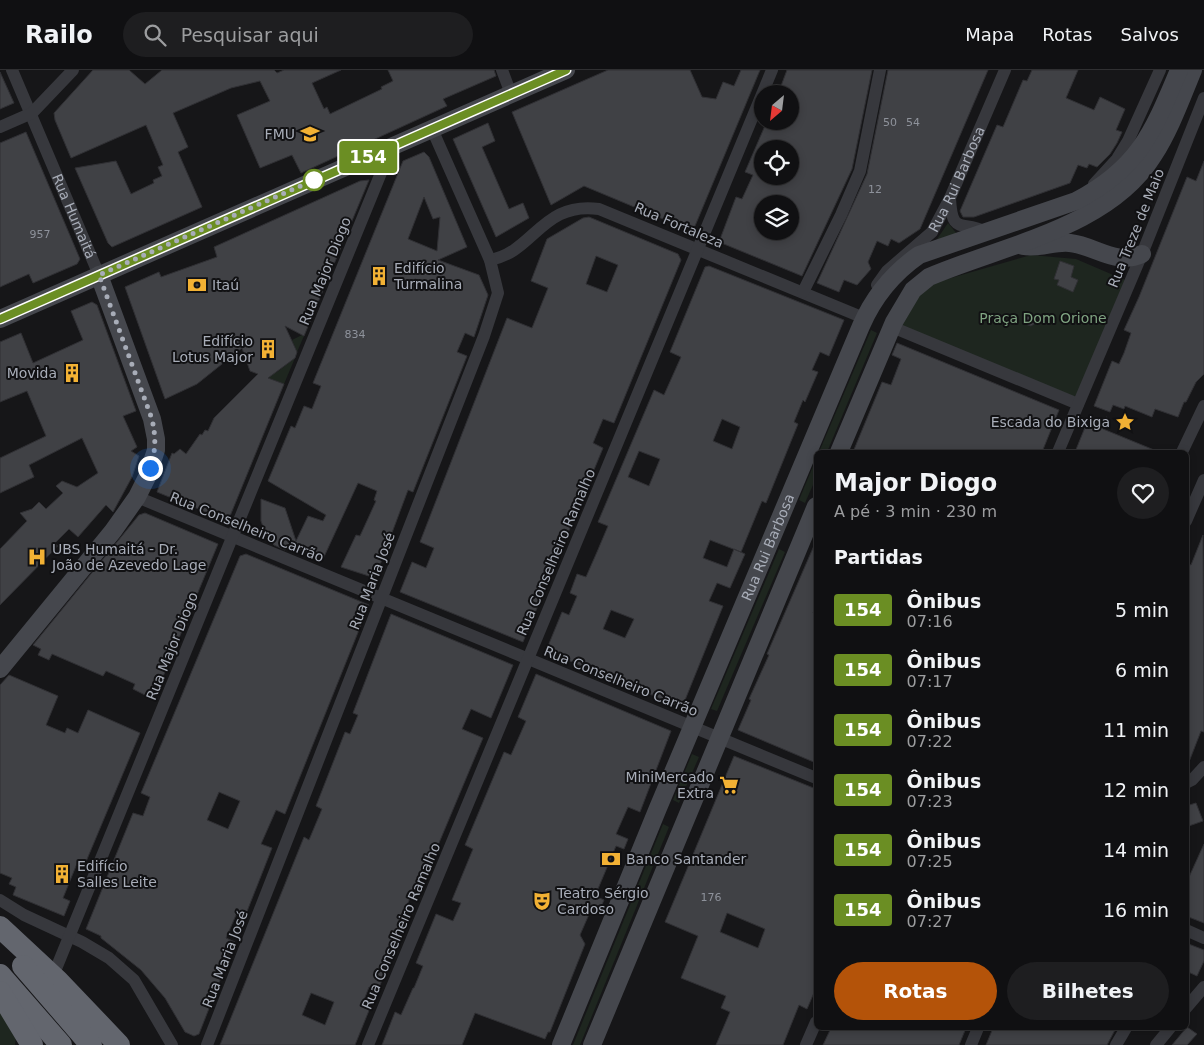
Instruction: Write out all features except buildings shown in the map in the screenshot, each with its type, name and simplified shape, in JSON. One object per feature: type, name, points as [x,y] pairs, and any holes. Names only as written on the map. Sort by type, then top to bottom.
[{"type":"highway","points":[[0,927],[58,981],[119,1045]]},
{"type":"highway","points":[[0,939],[91,1045]]},
{"type":"highway","points":[[0,975],[61,1045]]},
{"type":"highway","points":[[0,992],[32,1045]]},
{"type":"main road","points":[[0,319],[566,70]]},
{"type":"main road","points":[[868,311],[898,270],[919,255],[1076,201],[1099,189],[1133,159],[1147,141],[1160,117],[1179,70]]},
{"type":"main road","points":[[840,450],[892,327],[913,290],[929,277],[1074,221],[1104,206],[1120,195],[1153,157],[1164,137],[1193,70]]},
{"type":"main road","points":[[1013,245],[1028,247],[1069,243],[1120,259],[1134,258],[1142,254]]},
{"type":"main road","name":"Rua Humaitá","points":[[0,669],[113,531],[137,497],[147,477],[156,450],[156,438],[152,419],[99,275]]},
{"type":"main road","name":"Rua Rui Barbosa","points":[[561,1045],[692,726],[868,311]]},
{"type":"main road","points":[[784,508],[789,515],[795,516],[814,510]]},
{"type":"main road","name":"Rua Rui Barbosa","points":[[592,1045],[718,737],[814,512]]},
{"type":"main road","points":[[772,535],[778,533],[787,535],[798,547]]},
{"type":"main road","points":[[658,808],[684,819]]},
{"type":"street","name":"Rua Humaitá","points":[[12,70],[32,113],[99,275]]},
{"type":"street","points":[[0,127],[32,113],[73,70]]},
{"type":"street","points":[[502,70],[511,94]]},
{"type":"street","name":"Rua Conselheiro Ramalho","points":[[368,1045],[772,70]]},
{"type":"street","points":[[803,292],[842,215],[860,171],[880,70]]},
{"type":"street","name":"Rua Rui Barbosa","points":[[868,311],[873,292],[886,271],[932,232],[950,198],[1005,70]]},
{"type":"street","points":[[1076,201],[1117,159],[1141,116],[1160,70]]},
{"type":"street","name":"Rua Treze de Maio","points":[[1059,450],[1142,254],[1204,98]]},
{"type":"street","name":"Rua Maria José","points":[[207,1045],[498,293],[490,260],[432,129]]},
{"type":"street","name":"Rua Major Diogo","points":[[23,1045],[70,936],[234,537],[392,146]]},
{"type":"street","points":[[950,198],[950,213],[957,224],[966,228],[977,227],[986,232]]},
{"type":"street","name":"Rua Fortaleza","points":[[490,260],[503,258],[511,253],[540,226],[557,216],[572,209],[585,207],[617,215],[803,292],[868,311]]},
{"type":"street","points":[[892,327],[1078,404]]},
{"type":"street","points":[[1183,450],[1204,406]]},
{"type":"street","points":[[1189,514],[1204,480]]},
{"type":"street","name":"Rua Conselheiro Carrão","points":[[137,497],[814,777]]},
{"type":"street","points":[[1189,782],[1204,767]]},
{"type":"street","points":[[0,900],[24,915],[70,936],[105,955],[134,980],[174,1044]]},
{"type":"street","points":[[1189,931],[1204,938]]},
{"type":"street","points":[[1189,1004],[1204,987]]},
{"type":"street","points":[[806,1045],[814,1027]]},
{"type":"street","points":[[971,1045],[977,1030]]},
{"type":"street","points":[[1116,1045],[1125,1030]]},
{"type":"street","points":[[1156,1045],[1168,1030]]},
{"type":"green space","points":[[948,223],[957,234],[933,245]]},
{"type":"green space","name":"Praça Dom Orione","points":[[1031,255],[1076,259],[1125,280],[1076,398],[901,326],[918,297],[937,282]]},
{"type":"green space","points":[[871,330],[877,333],[828,450],[820,450]]},
{"type":"green space","points":[[302,335],[304,336],[297,352],[292,340]]},
{"type":"green space","points":[[295,358],[284,384],[264,376],[277,372]]},
{"type":"green space","points":[[814,464],[814,483],[805,503],[799,500]]},
{"type":"green space","points":[[779,549],[785,552],[717,711],[711,709]]},
{"type":"green space","points":[[692,754],[699,757],[679,803],[673,800]]},
{"type":"green space","points":[[663,824],[669,827],[580,1045],[573,1045]]},
{"type":"green space","points":[[0,1010],[16,1037],[15,1045],[0,1045]]},
{"type":"bus line","name":"154","points":[[0,319],[566,70]]},
{"type":"place","name":"FMU","points":[[310,134]]},
{"type":"place","name":"Edifício Turmalina","points":[[379,276]]},
{"type":"place","name":"Itaú","points":[[197,285]]},
{"type":"place","name":"Edifício Lotus Major","points":[[268,349]]},
{"type":"place","name":"Movida","points":[[72,373]]},
{"type":"place","name":"Escada do Bixiga","points":[[1125,422]]},
{"type":"place","name":"UBS Humaitá - Dr. João de Azevedo Lage","points":[[37,557]]},
{"type":"place","name":"MiniMercado Extra","points":[[729,785]]},
{"type":"place","name":"Banco Santander","points":[[611,859]]},
{"type":"place","name":"Edifício Salles Leite","points":[[62,874]]},
{"type":"place","name":"Teatro Sérgio Cardoso","points":[[542,901]]},
{"type":"route","points":[[150,468],[156,450],[156,438],[152,419],[99,275],[314,180]]}]
